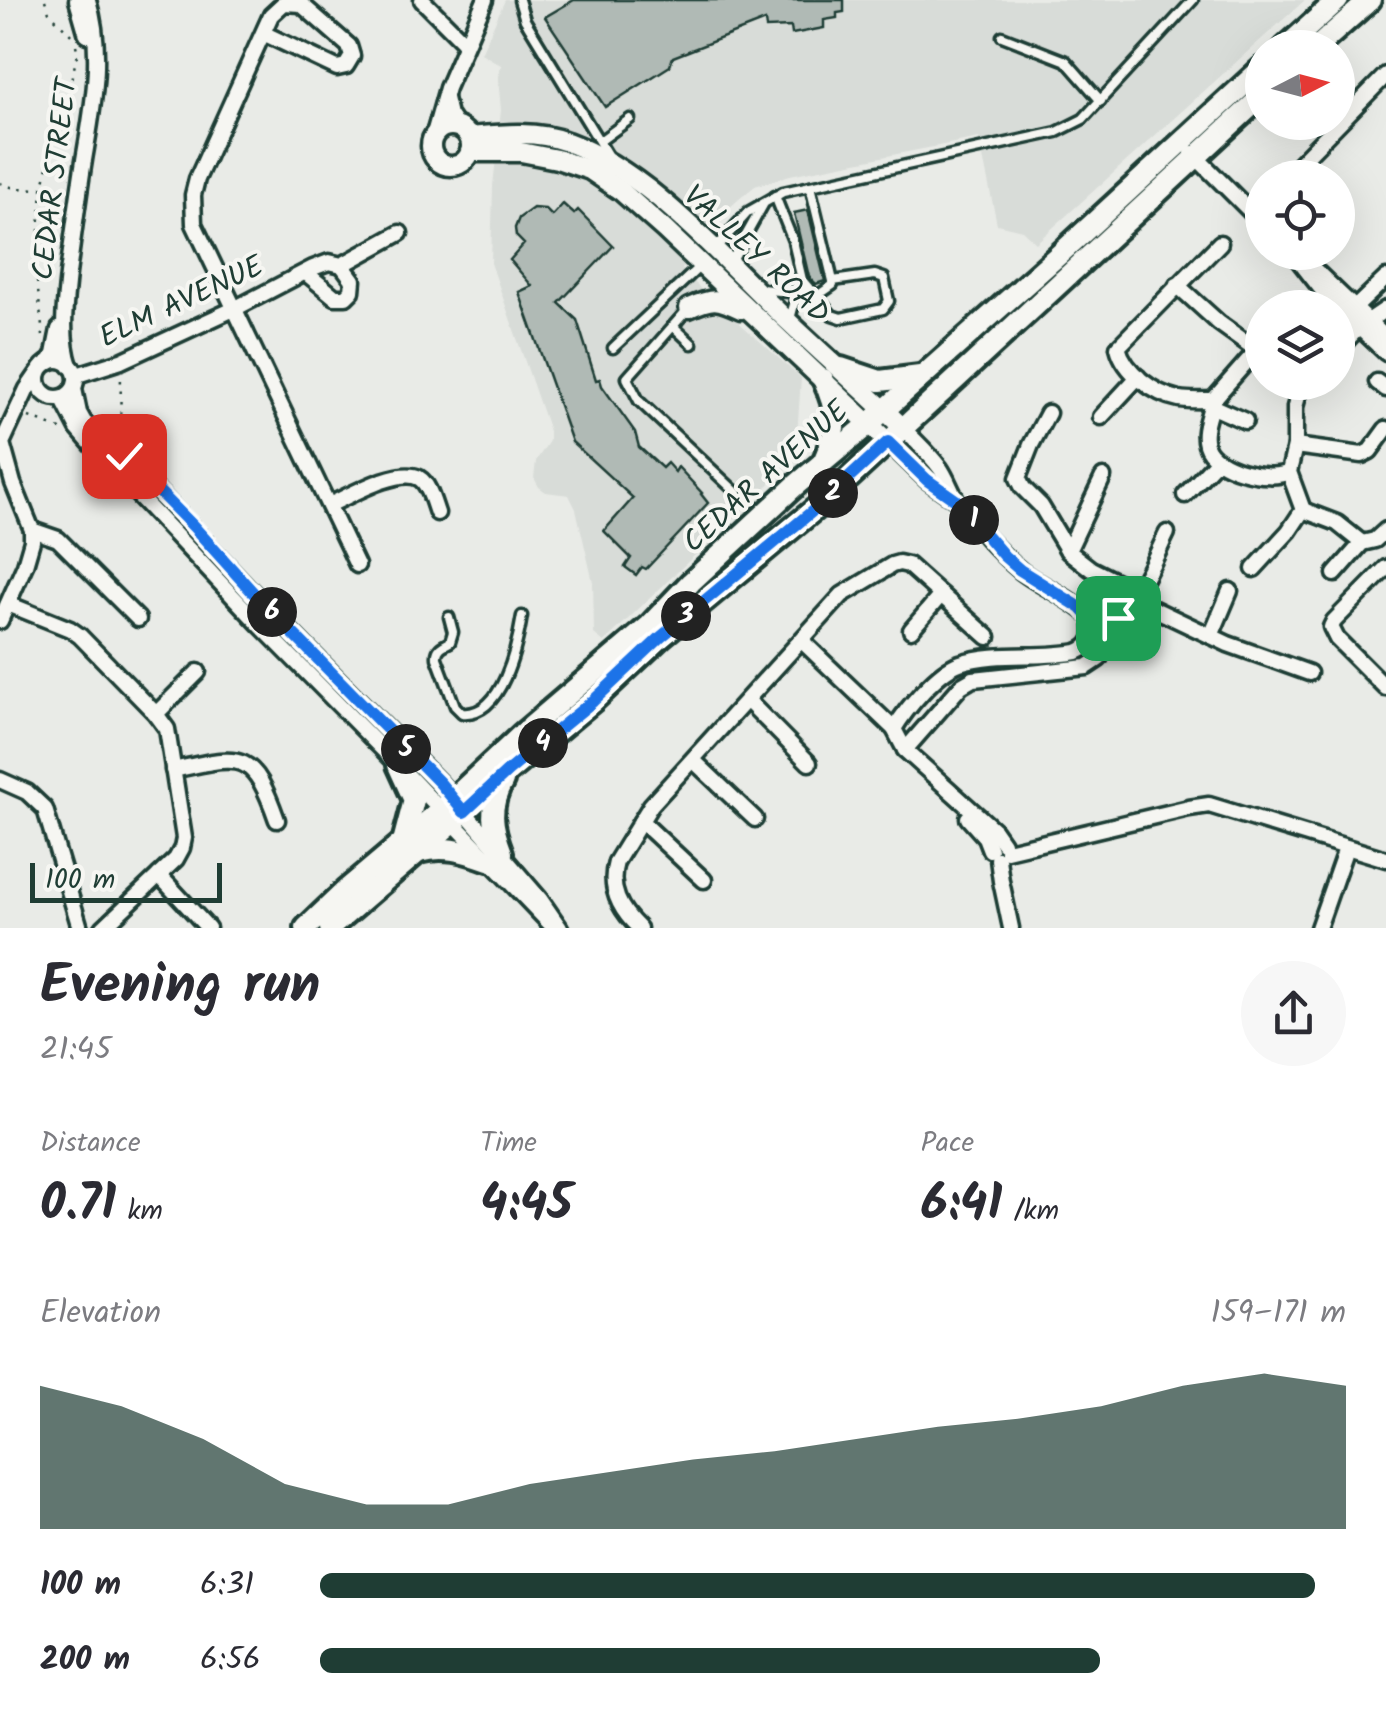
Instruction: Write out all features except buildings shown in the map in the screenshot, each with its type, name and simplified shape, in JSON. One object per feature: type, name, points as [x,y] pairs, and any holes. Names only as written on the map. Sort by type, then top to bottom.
[{"type":"main road","points":[[1304,30],[1338,0]]},
{"type":"main road","points":[[1336,30],[1370,0]]},
{"type":"main road","name":"CEDAR AVENUE","points":[[452,811],[521,736],[650,625],[796,485],[1082,234],[1245,83]]},
{"type":"main road","name":"CEDAR AVENUE","points":[[330,928],[452,811],[593,701],[661,637],[821,504],[1245,112]]},
{"type":"main road","points":[[822,464],[836,426],[832,374],[880,382],[920,376]]},
{"type":"main road","points":[[398,765],[414,800],[410,848],[443,848],[495,856],[495,794],[508,771]]},
{"type":"main road","name":"CEDAR AVENUE","points":[[306,928],[338,896],[410,848]]},
{"type":"street","name":"CEDAR STREET","points":[[71,382],[65,310],[91,78],[86,32],[77,0]]},
{"type":"street","name":"CEDAR STREET","points":[[42,392],[39,386],[44,366],[54,354],[58,336],[68,229],[96,84],[97,50],[88,0]]},
{"type":"street","points":[[422,0],[465,43]]},
{"type":"street","points":[[444,97],[465,139],[461,163],[453,166],[440,163],[431,148],[444,97],[484,0]]},
{"type":"street","points":[[264,33],[337,68],[346,66],[352,56],[349,46],[301,4],[288,2],[271,14],[202,166],[193,194],[194,224],[357,565]]},
{"type":"street","points":[[1304,160],[1384,82]]},
{"type":"street","points":[[434,134],[444,127],[465,139]]},
{"type":"street","name":"VALLEY ROAD","points":[[465,139],[504,134],[563,140],[610,172],[645,188],[730,264],[895,435],[939,466],[957,501],[1004,556],[1081,608],[1096,628]]},
{"type":"street","points":[[1181,141],[1245,206]]},
{"type":"street","name":"VALLEY ROAD","points":[[610,172],[641,208],[751,313],[832,374]]},
{"type":"street","name":"ELM AVENUE","points":[[71,382],[236,308],[324,263],[342,265],[400,233]]},
{"type":"street","points":[[1220,243],[1118,347],[1123,360],[1156,391],[1179,399],[1212,403],[1245,421]]},
{"type":"street","name":"ELM AVENUE","points":[[306,272],[335,297],[346,297],[352,291],[353,280],[342,265]]},
{"type":"street","points":[[1306,270],[1322,290]]},
{"type":"street","points":[[1313,270],[1337,290]]},
{"type":"street","points":[[1355,308],[1386,278]]},
{"type":"street","points":[[1178,286],[1245,341]]},
{"type":"street","points":[[1355,300],[1369,296]]},
{"type":"street","points":[[689,308],[713,299],[751,313]]},
{"type":"street","points":[[1355,332],[1386,309]]},
{"type":"street","points":[[1355,320],[1386,338]]},
{"type":"street","points":[[1363,324],[1386,352]]},
{"type":"street","points":[[1355,346],[1386,352]]},
{"type":"street","points":[[0,621],[28,554],[32,530],[1,443],[27,389],[44,366],[57,360],[71,382],[86,439],[272,638],[398,765],[452,811]]},
{"type":"street","points":[[1245,368],[1212,403],[1205,440],[1210,453],[1217,461],[1269,477],[1290,472]]},
{"type":"street","points":[[1101,417],[1138,377]]},
{"type":"street","points":[[19,409],[42,392],[48,397],[71,382]]},
{"type":"street","points":[[71,382],[84,422],[180,513],[452,811],[540,899],[557,928]]},
{"type":"street","points":[[1297,400],[1296,446],[1290,472],[1304,510],[1337,523],[1362,543]]},
{"type":"street","points":[[1048,413],[1018,478],[1041,506],[1068,551],[1134,595],[1211,636],[1310,673]]},
{"type":"street","points":[[1296,446],[1362,455],[1370,451],[1386,430]]},
{"type":"street","points":[[1185,496],[1217,461]]},
{"type":"street","points":[[330,505],[391,478],[410,476],[424,483],[437,513]]},
{"type":"street","points":[[1068,551],[1103,478]]},
{"type":"street","points":[[1254,569],[1304,510]]},
{"type":"street","points":[[167,526],[180,513]]},
{"type":"street","points":[[32,530],[65,545],[138,619]]},
{"type":"street","points":[[1335,574],[1362,543],[1375,540],[1386,530]]},
{"type":"street","points":[[894,729],[944,672],[961,663],[1072,653],[1088,646],[1096,628],[1118,618],[1167,534]]},
{"type":"street","points":[[640,928],[617,900],[616,862],[655,800],[848,591],[892,565],[908,564],[988,637]]},
{"type":"street","points":[[1386,568],[1334,620],[1331,630],[1386,688]]},
{"type":"street","points":[[1211,636],[1230,591]]},
{"type":"street","points":[[911,630],[941,596]]},
{"type":"street","points":[[8,604],[74,631],[156,714],[168,733],[183,844],[176,859],[108,927]]},
{"type":"street","points":[[904,750],[960,686],[973,679],[1088,667],[1102,654],[1104,642],[1096,628]]},
{"type":"street","points":[[802,641],[894,729],[904,750],[994,830],[1011,928]]},
{"type":"street","points":[[994,658],[995,677]]},
{"type":"street","points":[[156,714],[198,672]]},
{"type":"street","points":[[748,701],[809,762]]},
{"type":"street","points":[[172,770],[222,760],[241,761],[260,778],[276,820]]},
{"type":"street","points":[[693,760],[755,819]]},
{"type":"street","points":[[0,780],[27,792],[45,808],[80,928]]},
{"type":"street","points":[[1000,851],[1209,805],[1386,859]]},
{"type":"street","points":[[641,822],[704,880]]},
{"type":"street","points":[[1318,928],[1346,848]]},
{"type":"street","points":[[160,875],[208,928]]},
{"type":"lane","points":[[518,0],[525,20],[600,141],[610,172]]},
{"type":"lane","points":[[613,348],[701,265],[748,212],[788,190],[1057,132],[1080,122],[1193,0]]},
{"type":"lane","points":[[1002,36],[1066,61],[1100,101]]},
{"type":"lane","points":[[600,141],[630,119]]},
{"type":"lane","points":[[810,186],[833,280],[833,285],[817,296]]},
{"type":"lane","points":[[775,196],[793,241],[802,288],[793,303],[790,324]]},
{"type":"lane","points":[[737,493],[639,401],[627,378],[730,264],[763,205]]},
{"type":"lane","points":[[754,288],[788,292],[802,288],[817,296],[838,318],[887,306],[886,282],[881,275],[833,280]]},
{"type":"lane","points":[[673,326],[692,344]]},
{"type":"lane","points":[[449,617],[453,632],[437,658],[456,706],[462,713],[474,714],[487,706],[516,656],[522,616]]},
{"type":"path","points":[[44,0],[48,12],[74,38],[78,53],[42,189],[36,272],[44,366]]},
{"type":"path","points":[[0,182],[14,188],[42,189]]},
{"type":"path","points":[[112,446],[121,431],[121,361]]},
{"type":"path","points":[[19,409],[68,432]]},
{"type":"shaded area","points":[[505,0],[1305,0],[1272,30],[1245,30],[1245,54],[1036,243],[1022,230],[997,224],[979,138],[790,175],[755,186],[718,218],[682,269],[715,304],[801,378],[797,436],[784,470],[604,642],[594,634],[593,582],[576,509],[569,495],[546,492],[534,478],[536,461],[549,441],[549,431],[491,263],[501,65],[481,53]]},
{"type":"route","points":[[124,456],[464,812],[888,442],[927,480],[957,501],[1004,556],[1029,577],[1081,608],[1102,631],[1118,618]]}]
